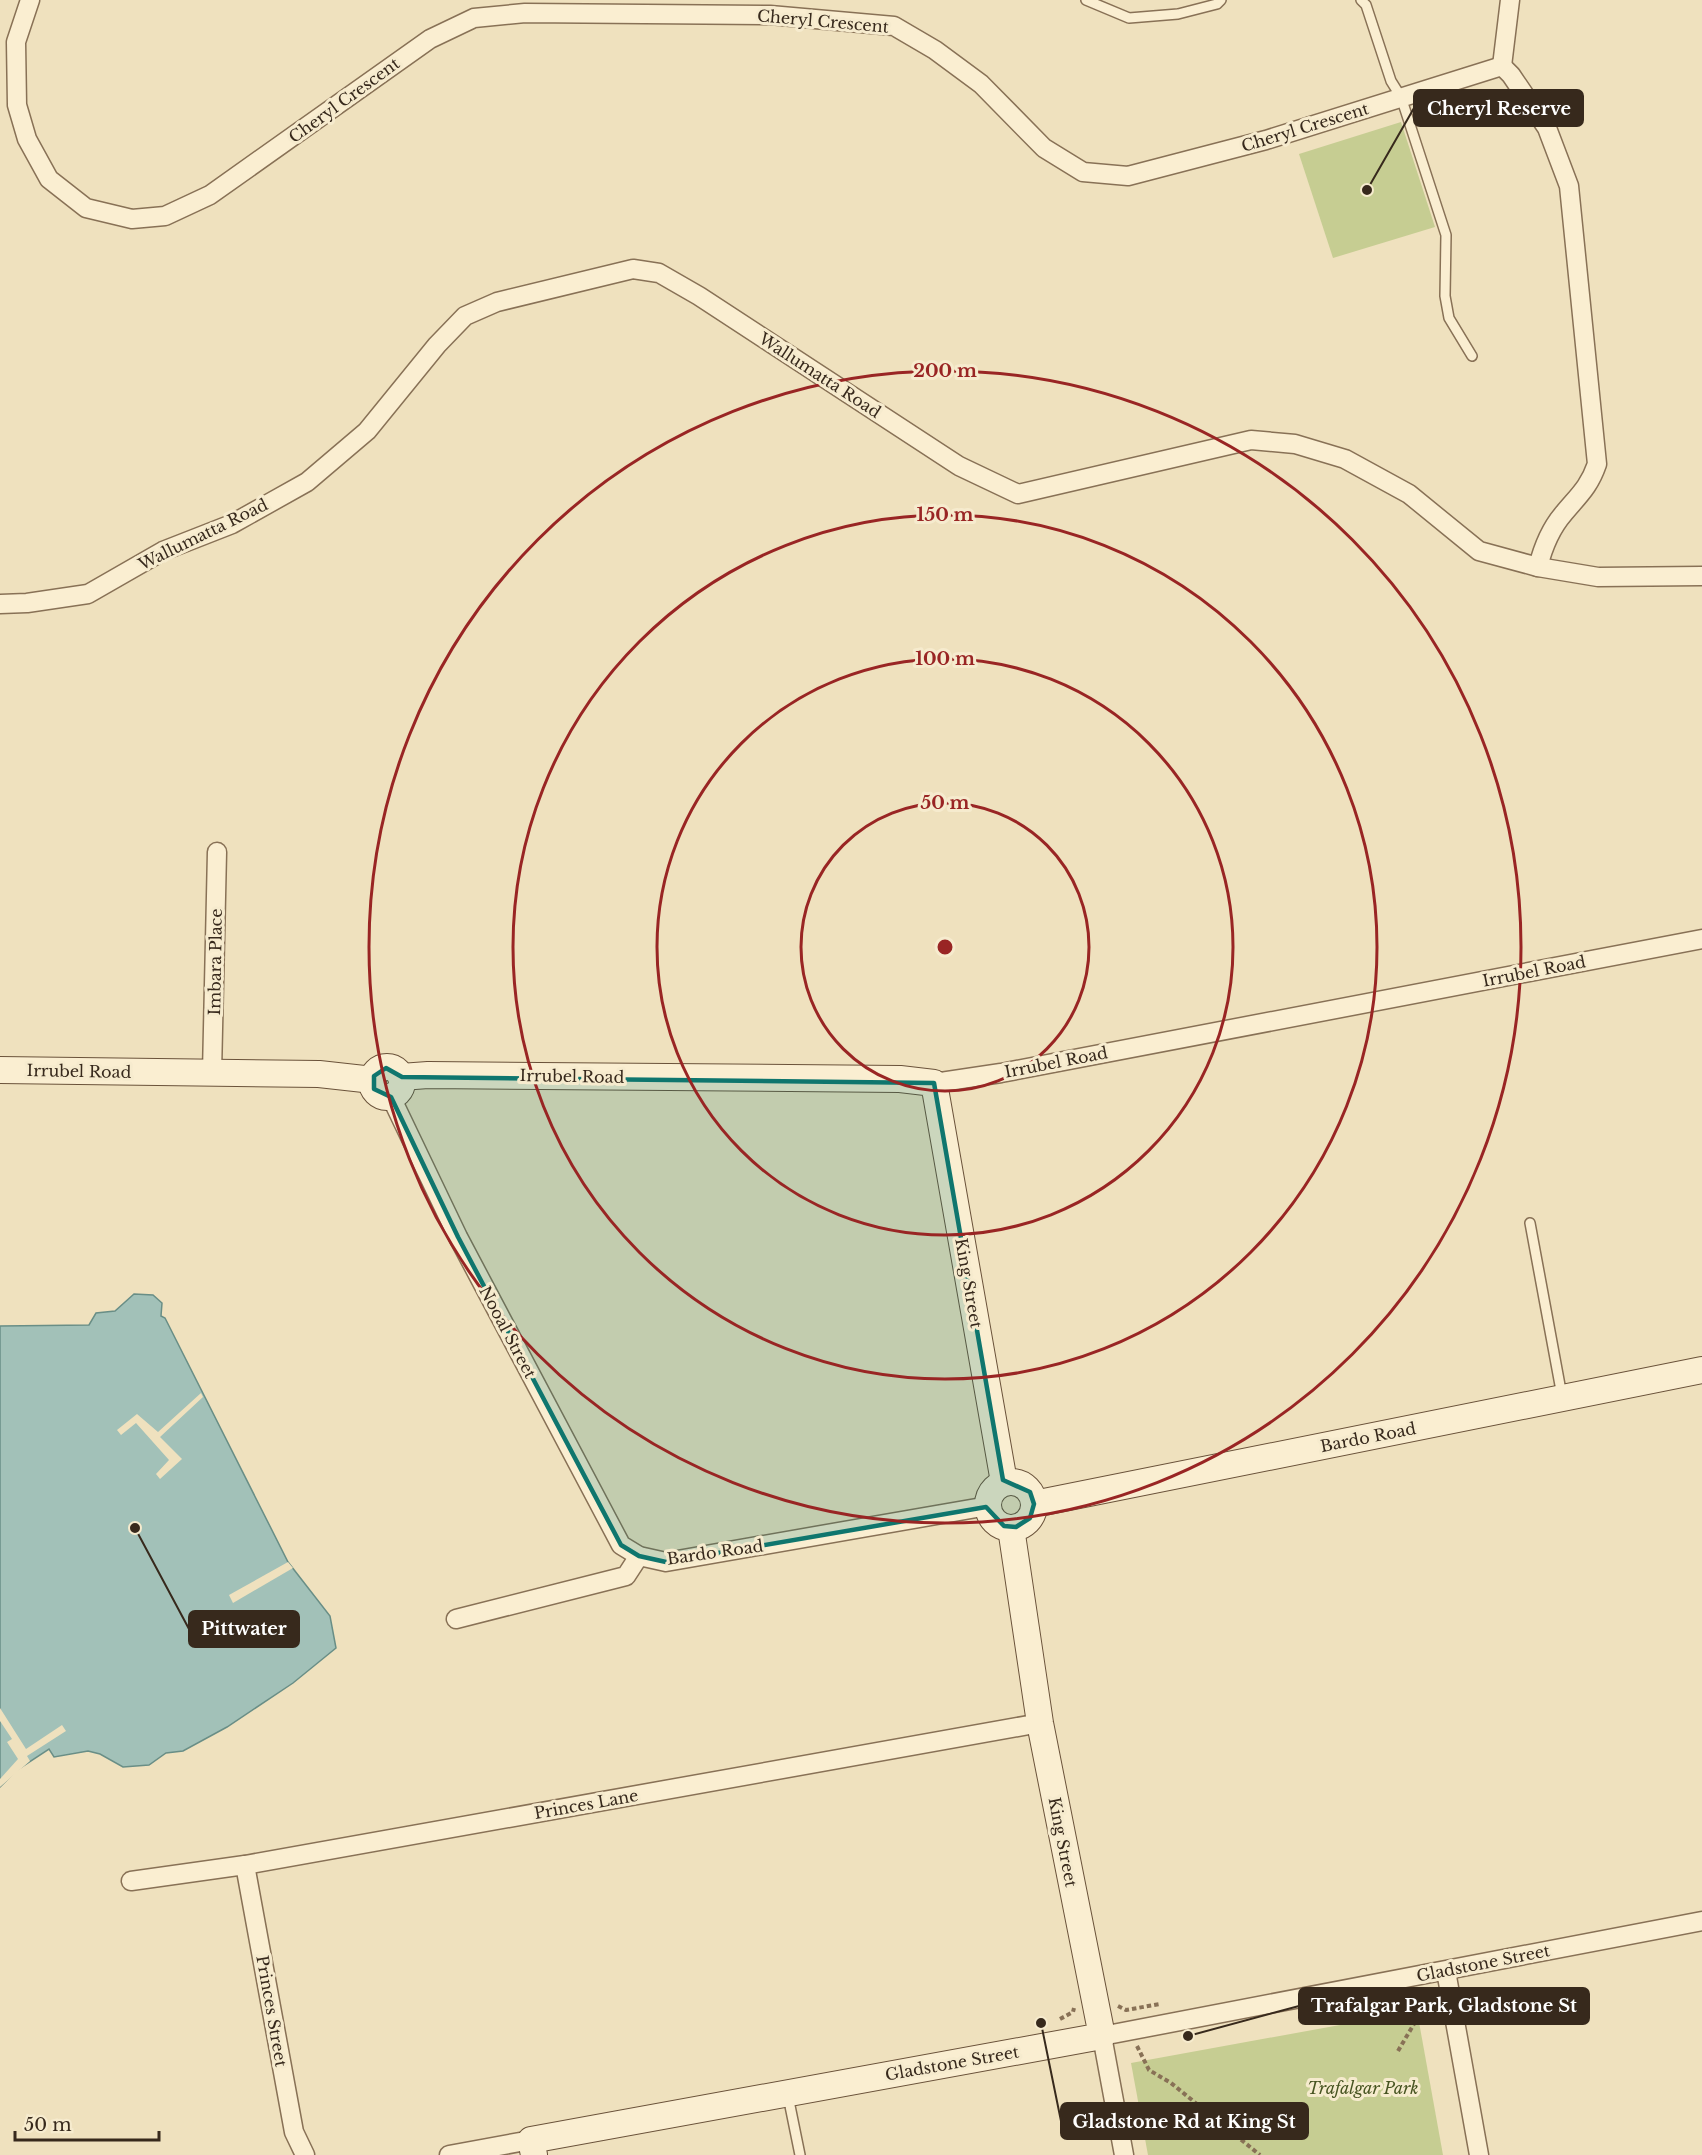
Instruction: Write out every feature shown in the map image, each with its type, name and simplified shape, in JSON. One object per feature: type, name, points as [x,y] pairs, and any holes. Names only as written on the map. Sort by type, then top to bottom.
[{"type":"street","name":"Cheryl Crescent","points":[[30,0],[16,42],[17,105],[27,139],[49,179],[86,208],[132,219],[165,216],[210,195],[430,39],[474,18],[515,14],[770,15],[894,26],[935,50],[981,84],[1044,148],[1083,172],[1128,176],[1266,140],[1502,66]]},
{"type":"street","points":[[1510,0],[1502,66],[1512,75],[1547,128],[1569,186],[1597,464],[1591,483],[1562,514],[1548,536],[1538,567]]},
{"type":"street","name":"Wallumatta Road","points":[[0,604],[27,603],[88,594],[163,551],[232,524],[307,482],[367,431],[437,345],[465,316],[497,302],[633,269],[659,273],[699,296],[959,466],[1018,494],[1251,441],[1295,444],[1346,459],[1409,494],[1479,551],[1538,567],[1598,576],[1702,576]]},
{"type":"street","name":"Imbara Place","points":[[212,1073],[217,852]]},
{"type":"street","name":"Irrubel Road","points":[[0,1070],[351,1076],[388,1084],[449,1075],[900,1079],[934,1083],[1013,1071],[1702,939]]},
{"type":"street","name":"King Street","points":[[934,1083],[1004,1482]]},
{"type":"street","name":"Nooal Street","points":[[388,1084],[458,1237],[621,1545],[639,1556]]},
{"type":"street","name":"Bardo Road","points":[[1034,1504],[1702,1370]]},
{"type":"street","points":[[1004,1482],[1012,1482],[1027,1488],[1034,1504],[1030,1518],[1011,1528],[998,1524],[992,1518],[988,1506],[991,1493],[1004,1482]]},
{"type":"street","name":"Bardo Road","points":[[639,1556],[666,1562],[988,1506]]},
{"type":"street","name":"King Street","points":[[1011,1528],[1040,1723],[1124,2155]]},
{"type":"street","points":[[456,1619],[626,1576],[639,1556]]},
{"type":"street","name":"Princes Lane","points":[[131,1881],[245,1865],[1040,1723]]},
{"type":"street","name":"Princes Street","points":[[245,1865],[294,2132],[305,2155]]},
{"type":"street","name":"Gladstone Street","points":[[449,2155],[532,2148],[788,2093],[1102,2036],[1702,1921]]},
{"type":"street","points":[[1446,1971],[1479,2155]]},
{"type":"lane","points":[[1086,0],[1129,18],[1178,14],[1217,4],[1221,0]]},
{"type":"lane","points":[[1361,0],[1366,5],[1391,81],[1401,97],[1446,235],[1444,296],[1449,318],[1472,356]]},
{"type":"lane","points":[[1530,1223],[1562,1398]]},
{"type":"lane","points":[[788,2093],[800,2155]]},
{"type":"path","points":[[1398,2051],[1446,1971]]},
{"type":"path","points":[[1137,2045],[1149,2070],[1172,2083],[1260,2155]]},
{"type":"highlighted area","points":[[386,1068],[402,1077],[934,1083],[1003,1480],[1030,1492],[1034,1504],[1030,1518],[1016,1527],[1004,1526],[986,1507],[666,1562],[639,1556],[621,1545],[458,1237],[391,1097],[374,1089],[374,1076]]},
{"type":"green space","points":[[1401,122],[1435,227],[1333,258],[1299,154]]},
{"type":"green space","name":"Trafalgar Park","points":[[1417,2011],[1443,2155],[1148,2155],[1131,2063]]},
{"type":"water","points":[[134,1294],[153,1295],[162,1303],[161,1316],[165,1318],[288,1562],[330,1616],[336,1648],[293,1683],[227,1727],[183,1751],[166,1753],[149,1765],[123,1767],[100,1754],[88,1751],[54,1757],[49,1749],[17,1770],[0,1787],[0,1326],[89,1325],[96,1313],[115,1311]]},
{"type":"pier","points":[[201,1393],[203,1397],[160,1437],[182,1459],[160,1479],[156,1474],[169,1460],[136,1423],[121,1435],[117,1430],[137,1414],[158,1432]]},
{"type":"pier","points":[[288,1562],[293,1568],[233,1603],[229,1595]]},
{"type":"pier","points":[[0,1708],[26,1749],[62,1725],[66,1731],[27,1756],[30,1761],[0,1787],[0,1779],[18,1759],[7,1742],[12,1739],[0,1721]]},
{"type":"place","name":"Cheryl Reserve","points":[[1367,190]]},
{"type":"place","name":"Pittwater","points":[[135,1528]]},
{"type":"place","name":"Gladstone Rd at King St","points":[[1041,2023]]},
{"type":"place","name":"Trafalgar Park, Gladstone St","points":[[1188,2036]]}]
